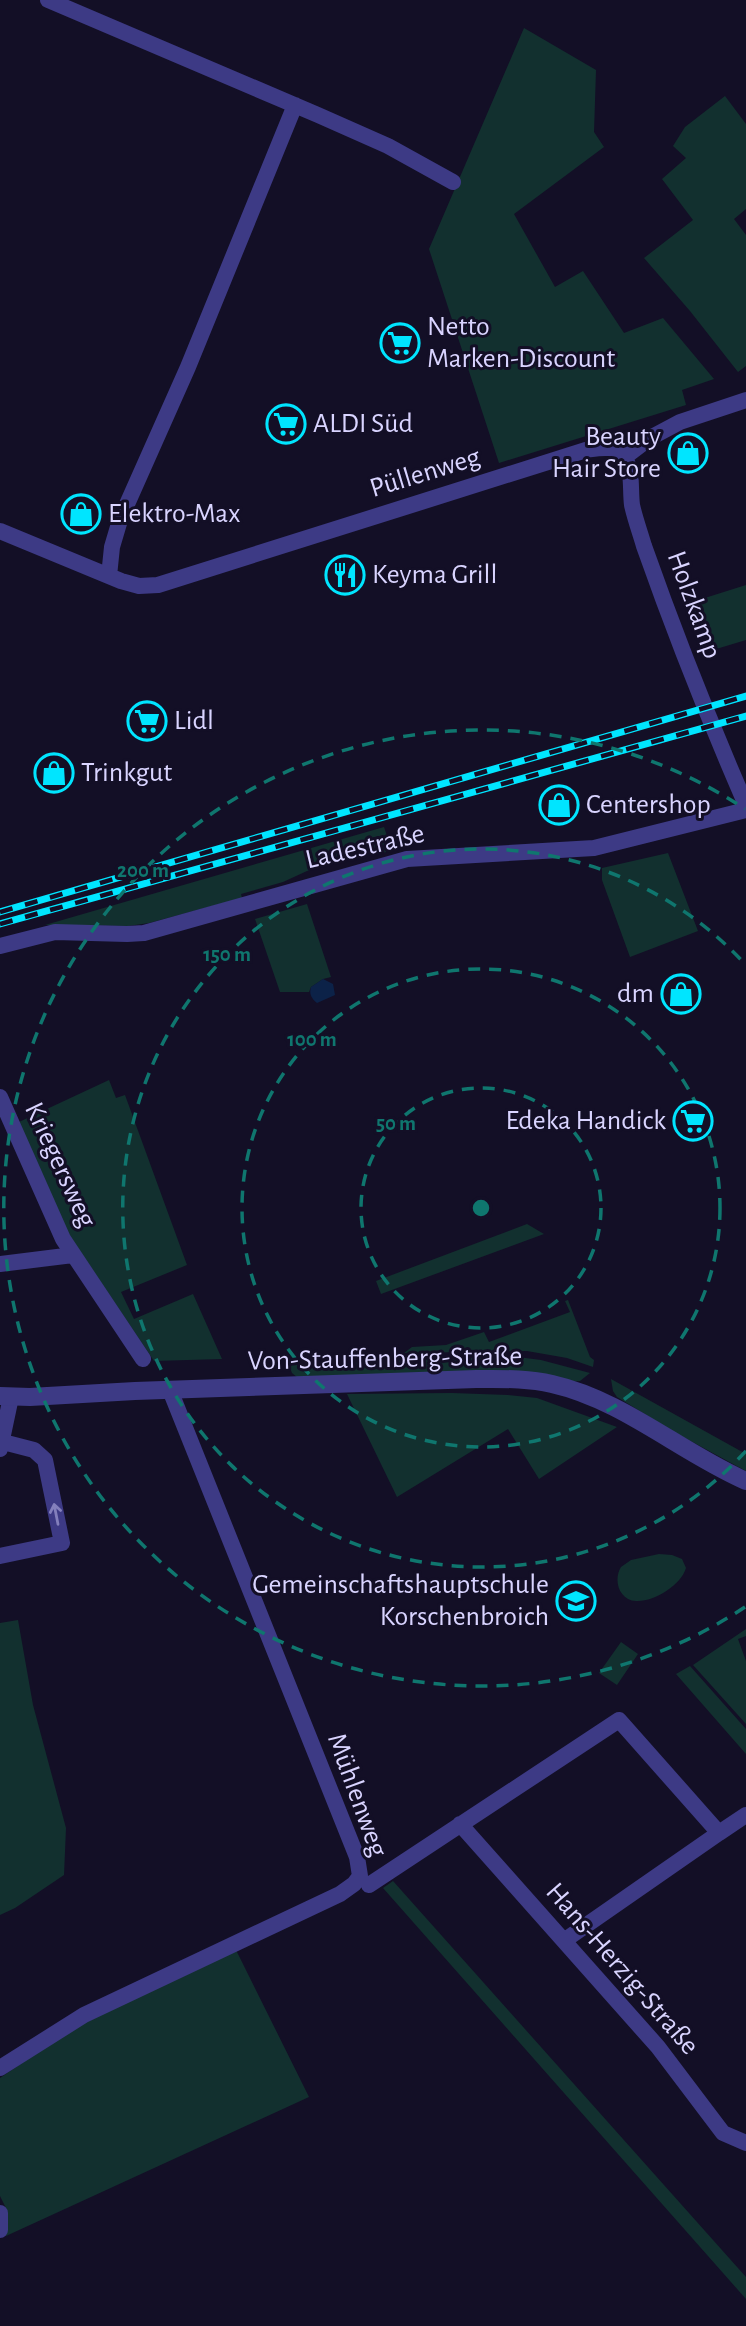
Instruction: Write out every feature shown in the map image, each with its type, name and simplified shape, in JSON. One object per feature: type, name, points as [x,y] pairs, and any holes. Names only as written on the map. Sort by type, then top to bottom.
[{"type":"street","points":[[48,0],[388,146],[453,182]]},
{"type":"street","points":[[109,576],[120,520],[188,368],[295,105]]},
{"type":"street","points":[[625,457],[664,430],[746,400]]},
{"type":"street","name":"Püllenweg","points":[[0,531],[109,576],[139,586],[158,585],[586,450],[609,448],[618,450],[625,457]]},
{"type":"street","name":"Holzkamp","points":[[625,457],[631,474],[634,512],[645,548],[742,809]]},
{"type":"street","name":"Ladestraße","points":[[0,946],[55,932],[144,933],[418,857],[594,848],[742,809]]},
{"type":"street","name":"Kriegersweg","points":[[0,1097],[50,1212],[73,1255],[143,1359]]},
{"type":"street","name":"Kriegersweg","points":[[0,1264],[73,1255]]},
{"type":"street","name":"Von-Stauffenberg-Straße","points":[[6,1396],[476,1379],[543,1382],[572,1390],[611,1406],[746,1481]]},
{"type":"street","name":"Mühlenweg","points":[[0,2068],[84,2015],[340,1894],[360,1876],[352,1844],[170,1390]]},
{"type":"street","points":[[0,1556],[62,1544],[44,1460],[34,1450],[1,1446],[6,1396]]},
{"type":"street","points":[[369,1885],[619,1720],[719,1833]]},
{"type":"street","points":[[565,1940],[746,1815]]},
{"type":"street","name":"Hans-Herzig-Straße","points":[[460,1824],[658,2047],[723,2133],[746,2143]]},
{"type":"street","points":[[0,2213],[0,2230]]},
{"type":"green space","points":[[524,28],[596,70],[594,132],[604,147],[514,214],[555,287],[583,271],[624,333],[663,318],[714,379],[682,390],[686,405],[499,463],[429,249]]},
{"type":"green space","points":[[725,96],[746,124],[746,209],[734,219],[746,235],[746,366],[738,372],[644,258],[693,220],[662,179],[686,158],[673,146],[685,127]]},
{"type":"green space","points":[[746,585],[746,640],[703,653],[689,603]]},
{"type":"green space","points":[[384,827],[392,851],[347,859],[307,871],[283,882],[241,894],[242,898],[128,926],[45,925]]},
{"type":"green space","points":[[668,853],[698,931],[630,957],[602,880],[602,868]]},
{"type":"green space","points":[[307,904],[331,977],[311,987],[309,992],[280,992],[255,919]]},
{"type":"green space","points":[[109,1080],[116,1098],[125,1095],[187,1265],[121,1292],[134,1319],[193,1294],[222,1359],[154,1361],[65,1229],[19,1122]]},
{"type":"green space","points":[[527,1224],[544,1234],[381,1294],[376,1281]]},
{"type":"green space","points":[[568,1300],[590,1357],[594,1360],[593,1367],[567,1358],[527,1351],[404,1353],[412,1347],[446,1345],[484,1332],[489,1342],[570,1312],[565,1301]]},
{"type":"green space","points":[[510,1356],[541,1360],[590,1373],[580,1381],[569,1382],[298,1378],[289,1365]]},
{"type":"green space","points":[[611,1379],[746,1454],[746,1471],[617,1397]]},
{"type":"green space","points":[[452,1393],[537,1398],[617,1427],[539,1479],[508,1429],[397,1497],[347,1394]]},
{"type":"green space","points":[[659,1554],[682,1559],[686,1568],[679,1580],[651,1599],[636,1601],[625,1597],[618,1583],[621,1567],[631,1560]]},
{"type":"green space","points":[[18,1620],[33,1705],[66,1828],[64,1875],[0,1915],[0,1623]]},
{"type":"green space","points":[[746,1629],[746,1636],[738,1639],[746,1661],[746,1724],[693,1665]]},
{"type":"green space","points":[[621,1642],[638,1654],[617,1685],[599,1673]]},
{"type":"green space","points":[[690,1666],[746,1729],[746,1754],[676,1674]]},
{"type":"green space","points":[[393,1881],[746,2277],[746,2299],[383,1888]]},
{"type":"green space","points":[[236,1950],[309,2097],[6,2236],[7,2210],[0,2196],[0,2078],[80,2023]]},
{"type":"water","points":[[323,979],[333,984],[335,995],[317,1003],[311,996],[311,987]]},
{"type":"railway","points":[[0,912],[746,696]]},
{"type":"railway","points":[[0,924],[746,716]]},
{"type":"place","name":"Netto Marken-Discount","points":[[400,343]]},
{"type":"place","name":"ALDI Süd","points":[[286,424]]},
{"type":"place","name":"Beauty Hair Store","points":[[688,453]]},
{"type":"place","name":"Elektro-Max","points":[[81,514]]},
{"type":"place","name":"Keyma Grill","points":[[345,575]]},
{"type":"place","name":"Lidl","points":[[147,721]]},
{"type":"place","name":"Trinkgut","points":[[54,773]]},
{"type":"place","name":"Centershop","points":[[559,805]]},
{"type":"place","name":"dm","points":[[681,994]]},
{"type":"place","name":"Edeka Handick","points":[[693,1121]]},
{"type":"place","name":"Gemeinschaftshauptschule Korschenbroich","points":[[576,1601]]}]
